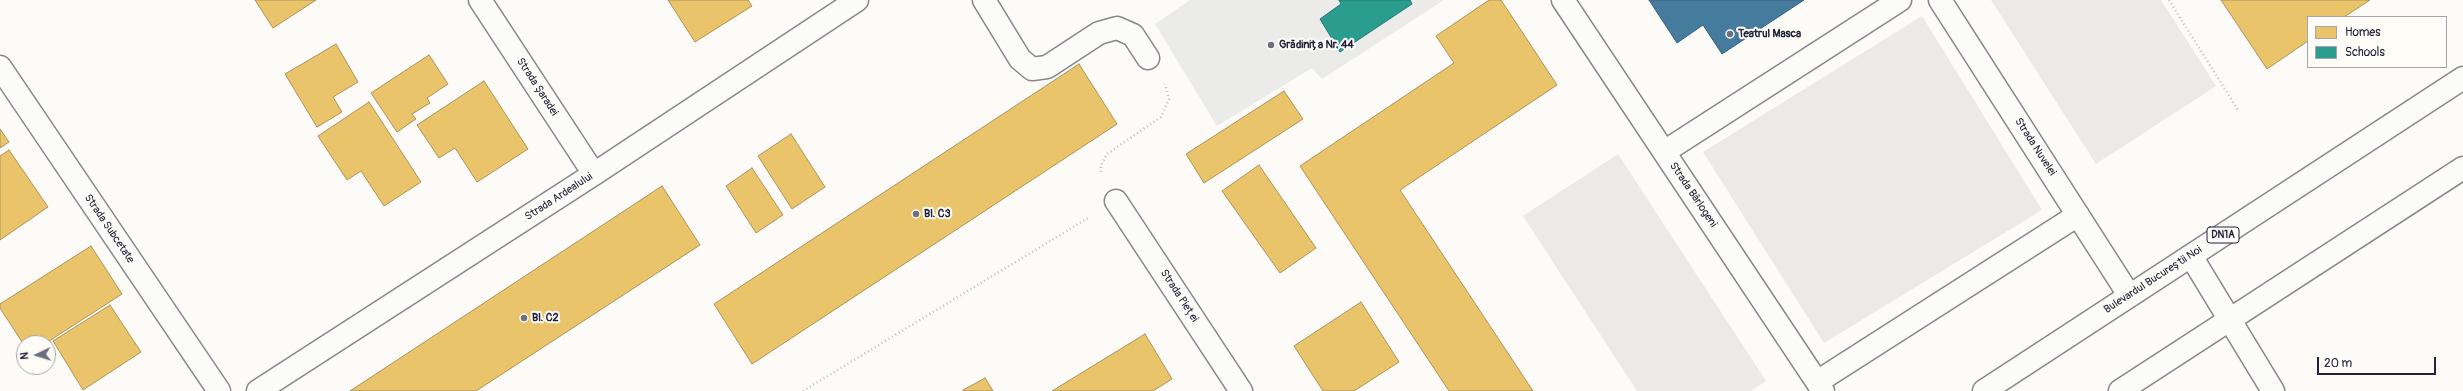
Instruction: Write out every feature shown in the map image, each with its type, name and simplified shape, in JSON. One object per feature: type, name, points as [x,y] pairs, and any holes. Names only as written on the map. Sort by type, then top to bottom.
[{"type":"street","name":"Strada Șaradei","points":[[480,0],[594,174]]},
{"type":"street","name":"Strada Ardealului","points":[[258,391],[594,174],[857,0]]},
{"type":"street","points":[[984,0],[1020,59],[1032,69],[1048,68],[1098,33],[1117,28],[1133,36],[1148,58]]},
{"type":"street","name":"Strada Bârlogeni","points":[[1563,0],[1820,387]]},
{"type":"street","points":[[1664,152],[1900,0]]},
{"type":"street","name":"Strada Nuvelei","points":[[1940,0],[2129,295]]},
{"type":"street","name":"Strada Subcetate","points":[[0,67],[219,391]]},
{"type":"street","name":"Bulevardul Bucureștii Noi","points":[[1984,391],[2463,78]]},
{"type":"street","points":[[2120,391],[2463,168]]},
{"type":"street","name":"Strada Pieței","points":[[1116,201],[1241,391]]},
{"type":"street","points":[[1820,387],[2078,215]]},
{"type":"street","points":[[2191,256],[2231,319],[2273,391]]},
{"type":"path","points":[[2169,0],[2238,110]]},
{"type":"path","points":[[803,391],[1116,201],[1101,178],[1100,165],[1107,154],[1161,117],[1169,99],[1164,80],[1148,58]]},
{"type":"shaded area","name":"Grădinița Nr. 44","points":[[1190,0],[1444,0],[1322,79],[1312,68],[1217,126],[1155,24]]},
{"type":"shaded area","points":[[1991,0],[2161,0],[2216,86],[2096,164]]},
{"type":"shaded area","points":[[1922,16],[2042,210],[1824,343],[1703,152]]},
{"type":"shaded area","points":[[1618,154],[1766,381],[1751,391],[1637,391],[1523,216]]},
{"type":"building: Homes","points":[[255,0],[316,0],[273,28]]},
{"type":"building: Homes","points":[[668,0],[748,0],[752,6],[695,42]]},
{"type":"building: Homes","points":[[1489,0],[1501,0],[1557,85],[1400,190],[1533,391],[1449,391],[1300,166],[1454,63],[1436,36]]},
{"type":"building: Homes","points":[[2221,0],[2370,0],[2346,16],[2307,16],[2307,42],[2267,69]]},
{"type":"building: Homes","points":[[336,44],[358,82],[333,97],[342,112],[317,127],[285,74]]},
{"type":"building: Homes","points":[[429,55],[448,84],[427,98],[430,103],[412,114],[416,119],[397,132],[371,93]]},
{"type":"building: Homes","name":"Bl. C3","points":[[1079,64],[1117,124],[752,364],[714,304]]},
{"type":"building: Homes","points":[[484,81],[528,149],[477,182],[455,148],[439,158],[417,125]]},
{"type":"building: Homes","points":[[1284,91],[1303,119],[1204,183],[1186,154]]},
{"type":"building: Homes","points":[[369,102],[421,182],[384,206],[361,171],[347,180],[318,136]]},
{"type":"building: Homes","points":[[0,129],[9,142],[0,148]]},
{"type":"building: Homes","points":[[791,134],[825,187],[792,209],[758,156]]},
{"type":"building: Homes","points":[[9,150],[48,207],[0,240],[0,156]]},
{"type":"building: Homes","points":[[1259,165],[1316,248],[1280,273],[1222,191]]},
{"type":"building: Homes","points":[[752,168],[783,215],[756,233],[726,186]]},
{"type":"building: Homes","name":"Bl. C2","points":[[662,186],[700,245],[476,391],[350,391]]},
{"type":"building: Homes","points":[[91,246],[122,294],[56,337],[56,335],[18,335],[0,308],[0,304]]},
{"type":"building: Homes","points":[[1361,302],[1399,362],[1354,391],[1323,391],[1294,346]]},
{"type":"building: Homes","points":[[110,305],[141,352],[83,390],[56,346],[56,339]]},
{"type":"building: Homes","points":[[1145,334],[1172,379],[1153,391],[1052,391]]},
{"type":"building: Homes","points":[[985,378],[993,391],[963,391],[963,390]]},
{"type":"building: Schools","points":[[1339,0],[1410,0],[1412,4],[1340,52],[1320,19],[1341,4]]},
{"type":"building: Public","name":"Teatrul Masca","points":[[1649,0],[1804,0],[1722,54],[1703,25],[1677,43]]},
{"type":"place","name":"Teatrul Masca","points":[[1730,34]]},
{"type":"place","name":"Grădinița Nr. 44","points":[[1271,45]]},
{"type":"place","name":"Bl. C3","points":[[916,214]]},
{"type":"place","name":"Bl. C2","points":[[524,318]]}]
